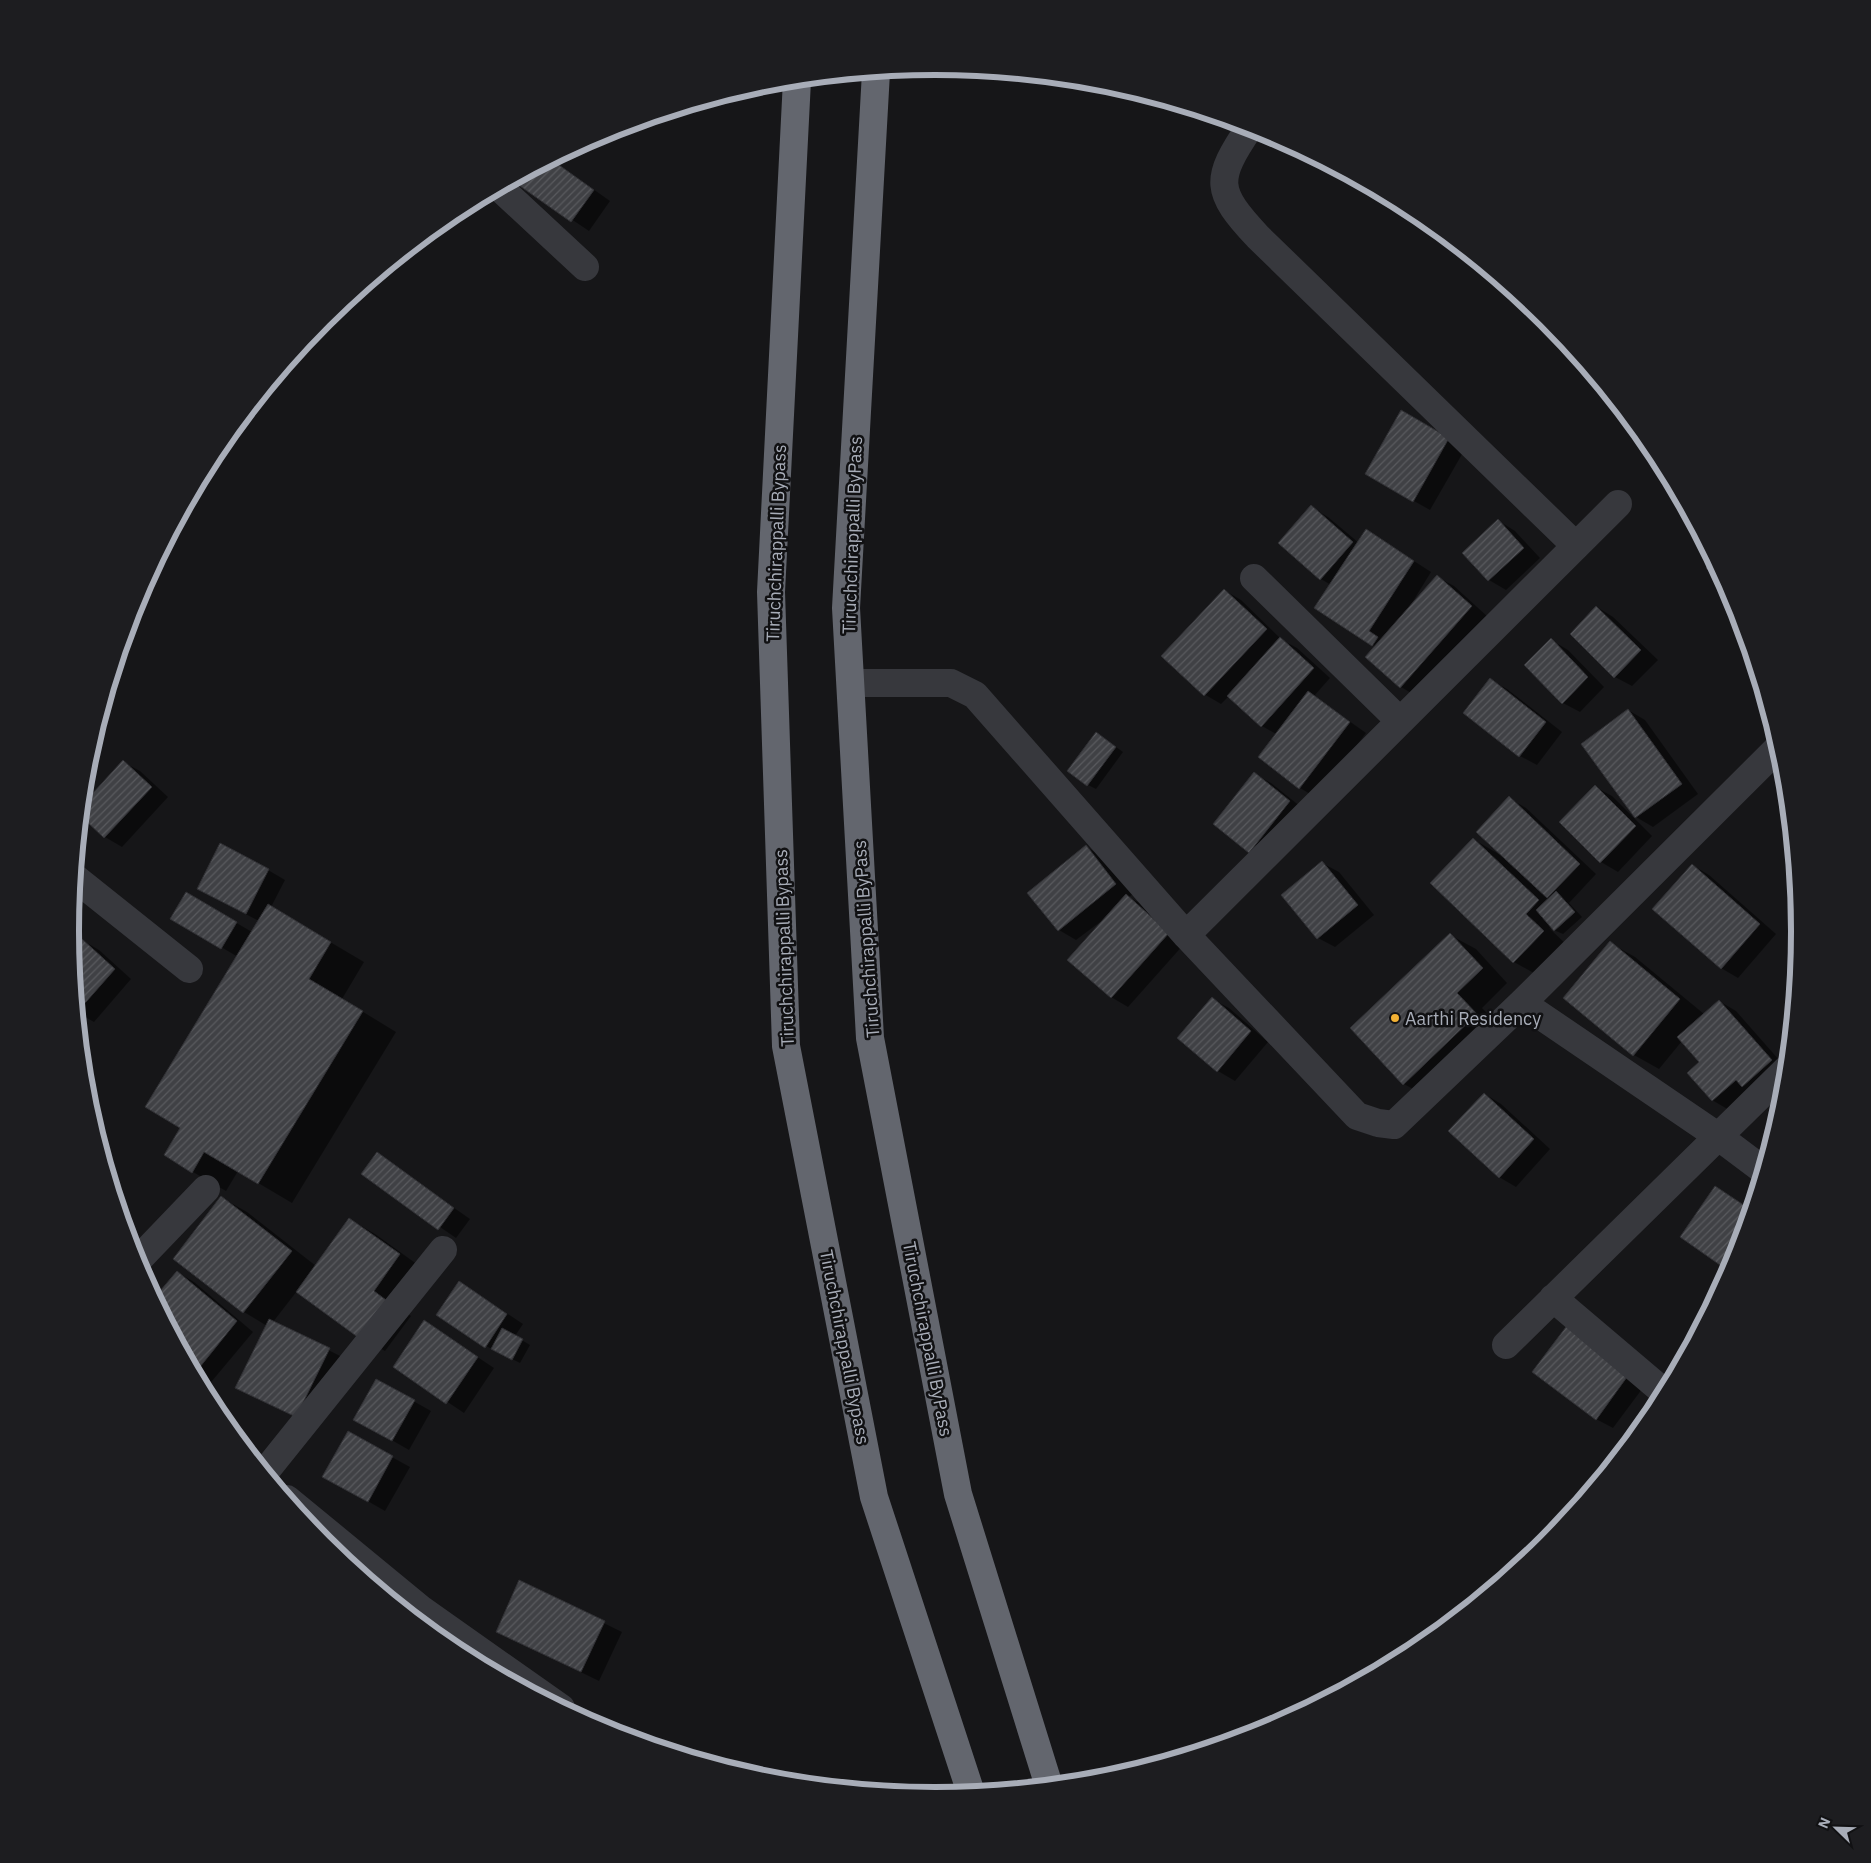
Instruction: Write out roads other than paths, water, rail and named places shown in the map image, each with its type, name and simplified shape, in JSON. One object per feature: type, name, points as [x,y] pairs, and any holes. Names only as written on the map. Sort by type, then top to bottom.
[{"type":"highway","name":"Tiruchchirappalli ByPass","points":[[876,77],[846,608],[870,1038],[958,1494],[1046,1781]]},
{"type":"highway","name":"Tiruchchirappalli Bypass","points":[[797,86],[771,592],[786,1046],[874,1497],[969,1787]]},
{"type":"street","points":[[1246,133],[1229,157],[1222,185],[1232,210],[1576,546]]},
{"type":"street","points":[[504,192],[585,267]]},
{"type":"street","points":[[1186,935],[1618,504]]},
{"type":"street","points":[[1254,578],[1400,721]]},
{"type":"street","points":[[850,683],[951,683],[975,694],[1186,935],[1358,1116],[1378,1123],[1394,1125],[1522,1003],[1773,753]]},
{"type":"street","points":[[81,882],[189,969]]},
{"type":"street","points":[[1522,1003],[1719,1137],[1759,1167]]},
{"type":"street","points":[[1506,1345],[1780,1076]]},
{"type":"street","points":[[143,1255],[206,1189]]},
{"type":"street","points":[[268,1468],[443,1250]]},
{"type":"street","points":[[1553,1298],[1660,1388]]},
{"type":"street","points":[[320,1526],[422,1610],[526,1683]]},
{"type":"place","name":"Aarthi Residency","points":[[1395,1018]]}]
